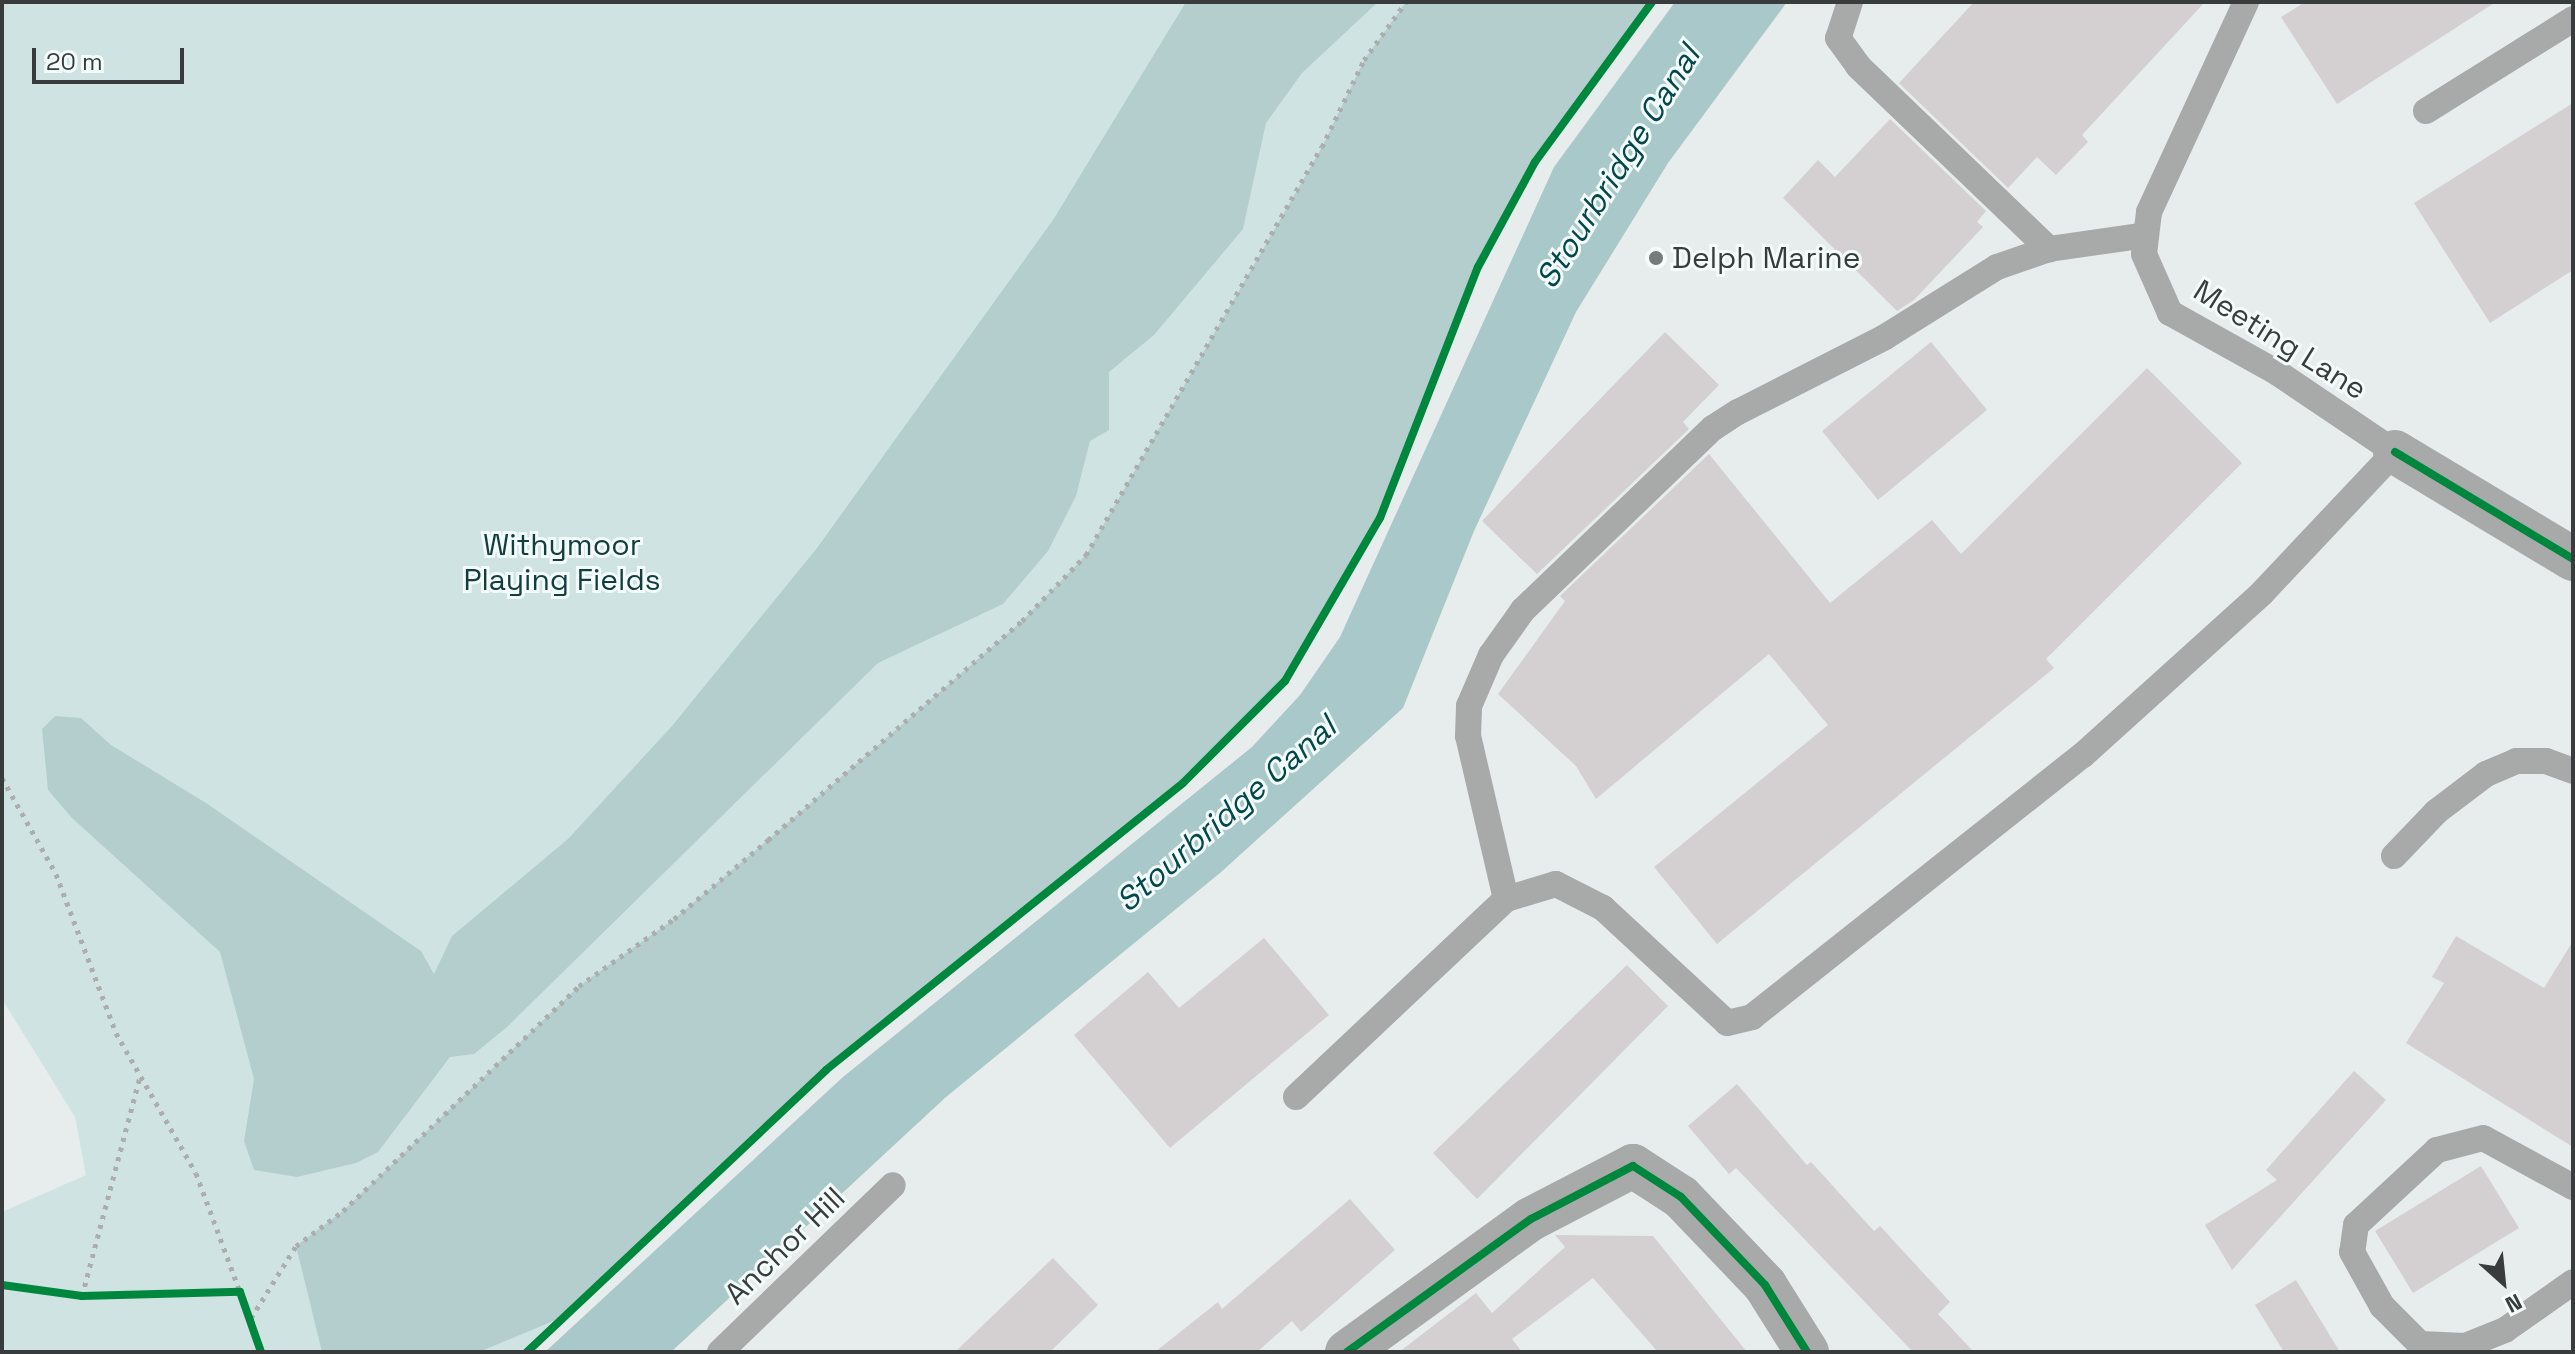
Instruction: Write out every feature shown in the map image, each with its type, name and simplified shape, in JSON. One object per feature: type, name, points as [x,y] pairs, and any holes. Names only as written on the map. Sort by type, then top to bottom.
[{"type":"street","points":[[2395,452],[2573,559]]},
{"type":"street","points":[[1347,1352],[1531,1219],[1633,1166],[1681,1197],[1765,1285],[1807,1352]]},
{"type":"lane","points":[[1850,2],[1838,38],[1858,66],[2049,249]]},
{"type":"lane","name":"Meeting Lane","points":[[2246,2],[2149,212],[2144,254],[2170,313],[2278,373],[2395,452]]},
{"type":"lane","points":[[2426,111],[2573,19]]},
{"type":"lane","points":[[1506,899],[1468,736],[1469,706],[1491,655],[1523,610],[1713,428],[1772,391],[1885,337],[1997,267],[2049,249],[2146,235]]},
{"type":"lane","points":[[1296,1097],[1506,899],[1556,884],[1603,908],[1727,1023],[1752,1017],[2083,755],[2262,593],[2395,452]]},
{"type":"lane","points":[[2394,856],[2436,812],[2486,774],[2516,761],[2546,761],[2573,771]]},
{"type":"lane","points":[[2573,1187],[2483,1138],[2437,1150],[2356,1225],[2352,1252],[2382,1306],[2420,1344],[2465,1346],[2505,1330],[2573,1282]]},
{"type":"lane","name":"Anchor Hill","points":[[720,1352],[893,1185]]},
{"type":"path","points":[[251,1318],[296,1246],[343,1211],[579,986],[674,919],[756,850],[1022,621],[1086,555],[1322,147],[1364,60],[1406,2]]},
{"type":"path","points":[[2,778],[56,874],[116,1033],[196,1173],[254,1329]]},
{"type":"path","points":[[82,1296],[140,1075]]},
{"type":"path","points":[[224,1292],[240,1292]]},
{"type":"path","points":[[67,1295],[98,1295]]},
{"type":"green space","name":"Withymoor Playing Fields","points":[[2,2],[1652,2],[1535,162],[1478,267],[1380,518],[1285,681],[1183,783],[826,1070],[527,1352],[2,1352],[2,1212],[86,1175],[75,1117],[2,999]]},
{"type":"shaded area","points":[[1186,2],[1378,2],[1302,73],[1266,123],[1243,229],[1154,335],[1109,372],[1109,430],[1090,441],[1076,496],[1048,551],[1003,604],[878,663],[507,1027],[474,1054],[450,1057],[378,1152],[356,1163],[297,1177],[254,1170],[244,1141],[254,1079],[220,952],[72,818],[48,790],[42,729],[55,716],[81,718],[111,745],[206,803],[421,951],[434,974],[452,936],[568,839],[672,726],[817,548],[1053,220]]},
{"type":"shaded area","points":[[1406,2],[1652,2],[1535,162],[1478,267],[1380,518],[1285,681],[1183,783],[826,1070],[558,1319],[479,1352],[322,1352],[296,1246],[343,1211],[579,986],[674,919],[768,840],[1022,621],[1086,555],[1322,147],[1364,60]]},
{"type":"water","name":"Stourbridge Canal","points":[[1675,2],[1787,2],[1668,163],[1576,312],[1474,531],[1403,708],[1220,873],[946,1097],[671,1352],[545,1352],[843,1077],[1252,747],[1300,695],[1340,637],[1554,167]]},
{"type":"building","points":[[1974,2],[2205,2],[2082,135],[2088,142],[2056,175],[2037,157],[2008,188],[1899,83]]},
{"type":"building","points":[[2305,2],[2496,2],[2337,104],[2281,17]]},
{"type":"building","points":[[2573,103],[2573,270],[2490,323],[2414,203]]},
{"type":"building","points":[[1890,119],[1986,211],[1977,222],[1983,227],[1914,300],[1897,311],[1783,198],[1818,160],[1835,177]]},
{"type":"building","points":[[1665,332],[1719,385],[1683,422],[1689,429],[1537,574],[1482,521]]},
{"type":"building","points":[[1931,342],[1987,410],[1878,500],[1822,431]]},
{"type":"building","points":[[2147,368],[2242,463],[2046,659],[2054,668],[1717,944],[1654,867],[1828,725],[1769,654],[1596,799],[1576,766],[1498,694],[1565,601],[1560,596],[1709,454],[1830,603],[1932,520],[1961,554]]},
{"type":"building","points":[[2456,936],[2544,988],[2573,941],[2573,1147],[2406,1043],[2444,983],[2432,977]]},
{"type":"building","points":[[1264,938],[1329,1015],[1170,1148],[1074,1035],[1148,972],[1179,1008]]},
{"type":"building","points":[[1627,965],[1668,1006],[1477,1199],[1433,1153]]},
{"type":"building","points":[[2354,1071],[2386,1100],[2232,1270],[2205,1225],[2277,1180],[2266,1170]]},
{"type":"building","points":[[1737,1084],[1807,1165],[1811,1162],[1874,1231],[1880,1226],[1950,1302],[1938,1314],[1974,1352],[1913,1352],[1736,1168],[1729,1174],[1688,1126]]},
{"type":"building","points":[[2481,1166],[2519,1228],[2413,1293],[2375,1231]]},
{"type":"building","points":[[1350,1199],[1395,1250],[1301,1332],[1292,1321],[1257,1352],[1155,1352],[1218,1302],[1222,1309]]},
{"type":"building","points":[[1555,1235],[1653,1236],[1747,1352],[1658,1352],[1593,1278],[1512,1339],[1522,1352],[1399,1352],[1476,1293],[1492,1313],[1565,1247]]},
{"type":"building","points":[[1053,1258],[1098,1305],[1050,1352],[955,1352]]},
{"type":"building","points":[[2296,1280],[2340,1352],[2284,1352],[2255,1305]]},
{"type":"cycle path","points":[[527,1352],[826,1070],[1183,783],[1285,681],[1380,518],[1478,267],[1535,162],[1652,2]]},
{"type":"cycle path","points":[[2395,452],[2573,559]]},
{"type":"cycle path","points":[[1347,1352],[1531,1219],[1633,1166],[1681,1197],[1765,1285],[1807,1352]]},
{"type":"cycle path","points":[[2,1285],[82,1296],[240,1292],[261,1352]]},
{"type":"place","name":"Delph Marine","points":[[1656,258]]}]
